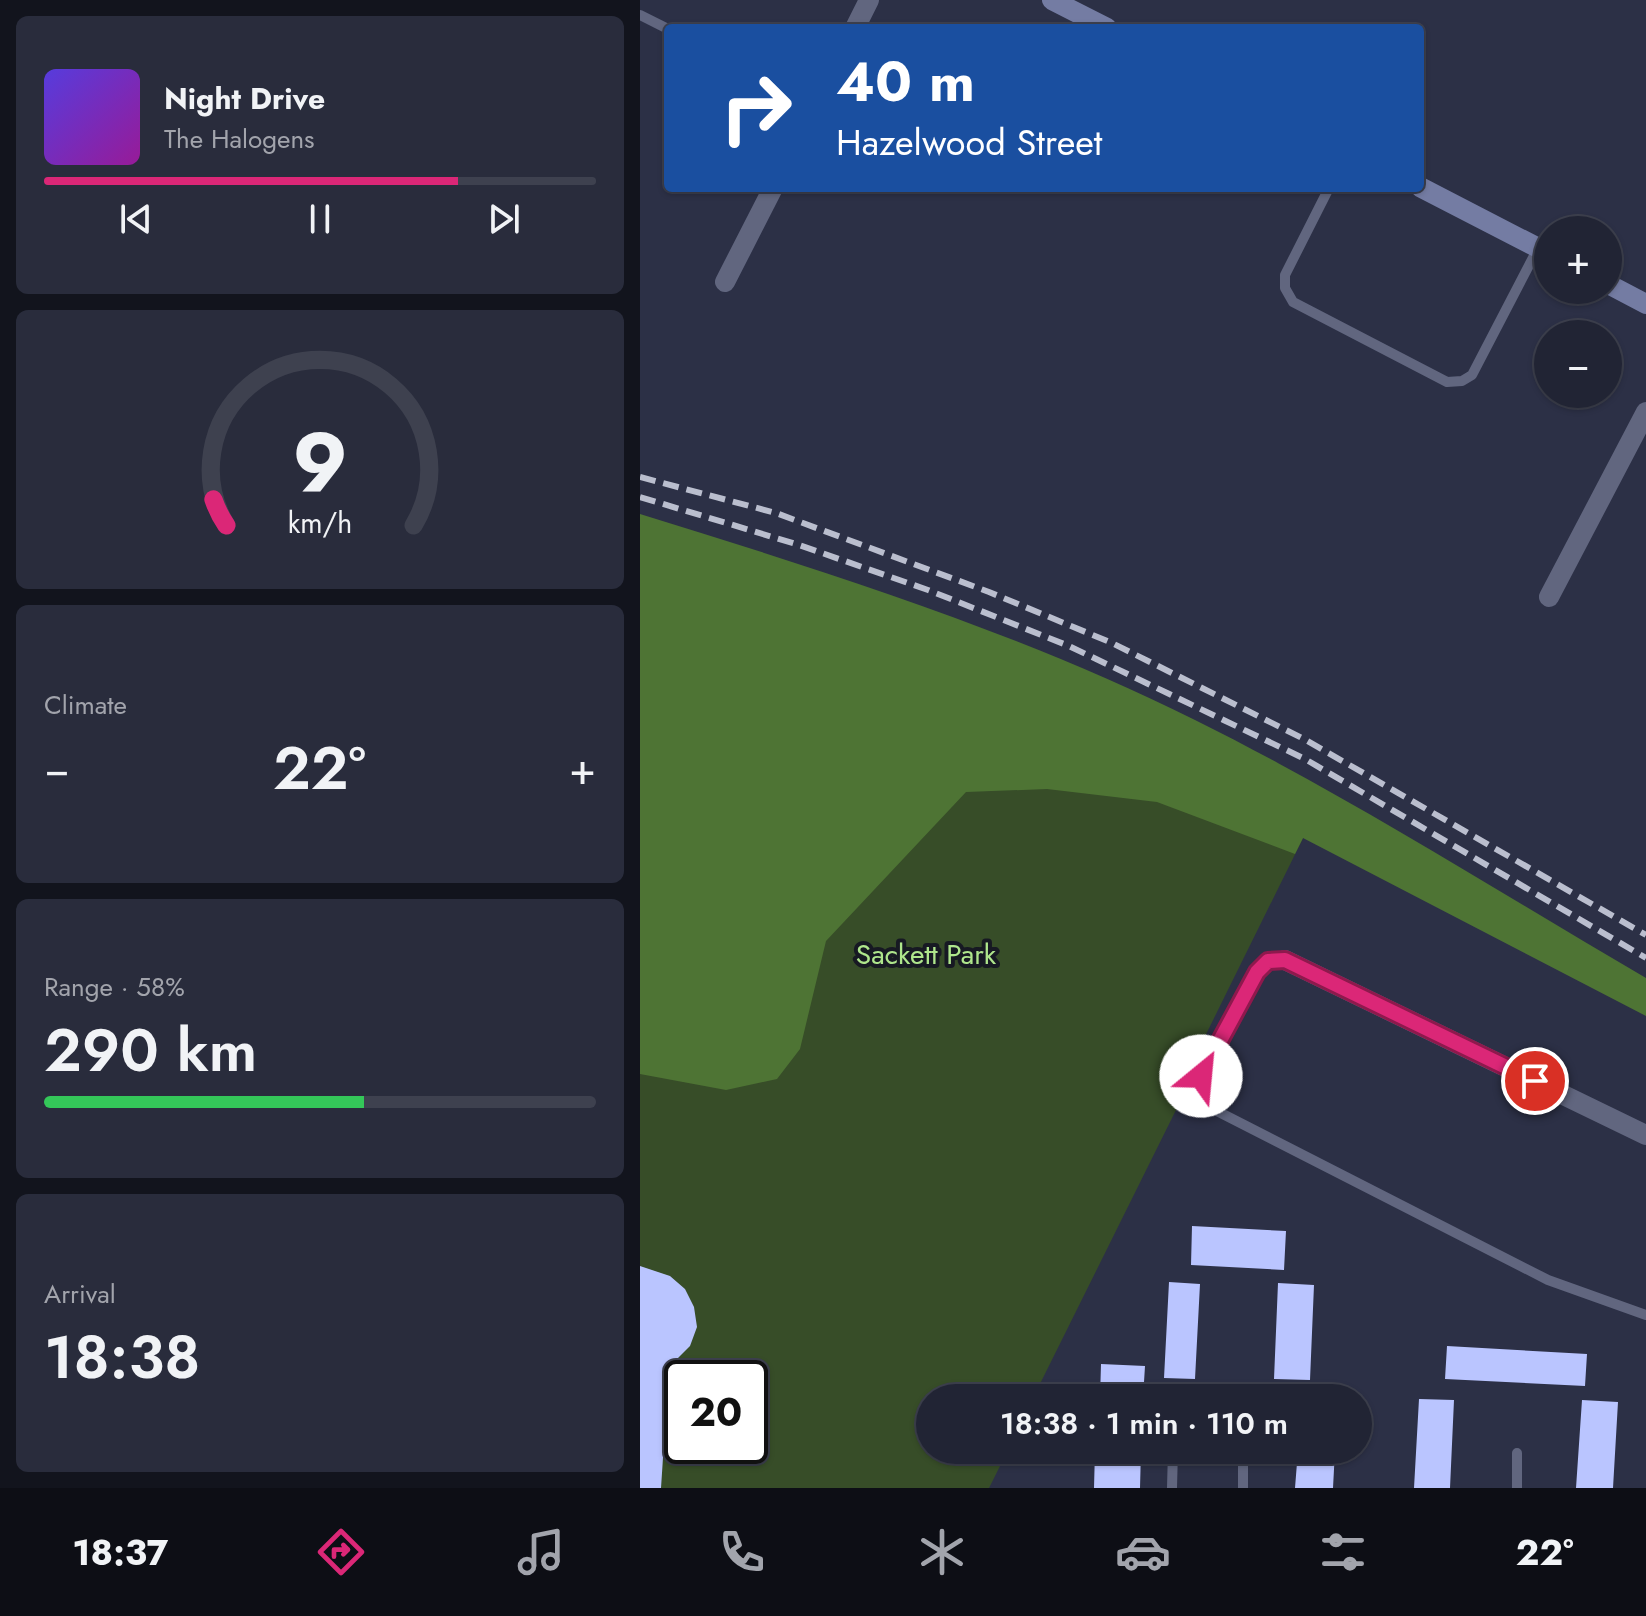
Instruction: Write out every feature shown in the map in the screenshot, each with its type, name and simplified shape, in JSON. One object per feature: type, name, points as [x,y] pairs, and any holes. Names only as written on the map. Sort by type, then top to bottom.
[{"type":"street","points":[[857,24],[869,0]]},
{"type":"street","points":[[1052,0],[1099,24]]},
{"type":"street","points":[[1424,189],[1534,245]]},
{"type":"street","points":[[725,282],[771,192]]},
{"type":"street","points":[[1622,291],[1646,304]]},
{"type":"street","points":[[1549,597],[1646,412]]},
{"type":"street","points":[[1285,960],[1646,1135]]},
{"type":"lane","points":[[640,15],[664,27]]},
{"type":"lane","points":[[1327,192],[1285,275],[1285,288],[1293,302],[1447,382],[1462,381],[1472,375],[1534,266]]},
{"type":"lane","points":[[1285,960],[1268,961],[1257,972],[1201,1076],[1201,1091],[1211,1108],[1548,1280],[1646,1315]]},
{"type":"lane","points":[[1517,1453],[1517,1488]]},
{"type":"lane","points":[[1172,1488],[1173,1464]]},
{"type":"lane","points":[[1243,1464],[1243,1488]]},
{"type":"green space","points":[[640,514],[852,581],[991,631],[1128,688],[1195,720],[1367,813],[1646,978],[1646,1016],[1303,838],[1295,854],[1157,802],[1047,789],[966,792],[826,941],[800,1049],[777,1079],[726,1090],[640,1074]]},
{"type":"green space","name":"Sackett Park","points":[[640,548],[1311,822],[1176,1095],[1177,1108],[1040,1384],[916,1384],[916,1464],[1001,1464],[989,1488],[640,1488]]},
{"type":"building","points":[[1192,1226],[1286,1231],[1284,1270],[1191,1265]]},
{"type":"building","points":[[640,1266],[670,1276],[685,1289],[694,1307],[697,1327],[690,1346],[676,1360],[664,1360],[661,1488],[640,1488]]},
{"type":"building","points":[[1169,1282],[1200,1284],[1195,1379],[1164,1378]]},
{"type":"building","points":[[1278,1283],[1314,1285],[1310,1380],[1274,1379]]},
{"type":"building","points":[[1447,1346],[1587,1354],[1585,1386],[1445,1379]]},
{"type":"building","points":[[1101,1364],[1145,1366],[1144,1384],[1100,1384]]},
{"type":"building","points":[[1419,1399],[1454,1400],[1450,1488],[1414,1488]]},
{"type":"building","points":[[1582,1400],[1618,1402],[1613,1488],[1576,1488]]},
{"type":"building","points":[[1095,1464],[1141,1464],[1140,1488],[1094,1488]]},
{"type":"building","points":[[1297,1464],[1334,1464],[1333,1488],[1295,1488]]},
{"type":"railway","points":[[640,477],[776,513],[989,592],[1112,643],[1304,739],[1646,935]]},
{"type":"railway","points":[[640,497],[799,545],[928,590],[1069,646],[1305,759],[1646,958]]},
{"type":"route","points":[[1201,1076],[1257,972],[1268,961],[1285,960],[1535,1081]]}]
